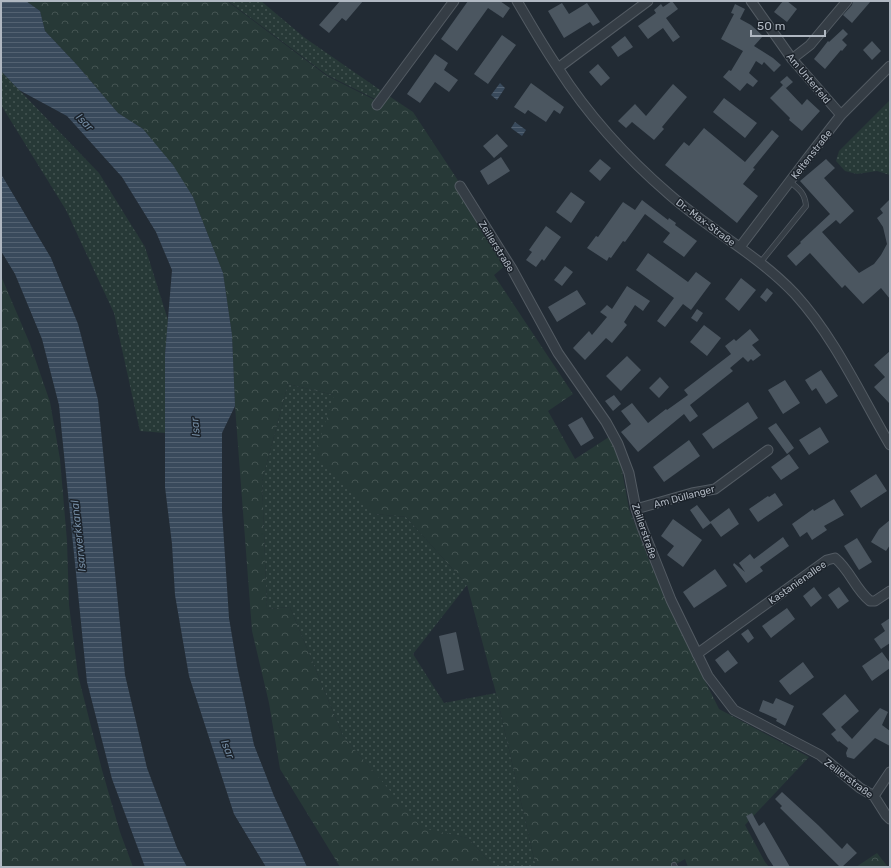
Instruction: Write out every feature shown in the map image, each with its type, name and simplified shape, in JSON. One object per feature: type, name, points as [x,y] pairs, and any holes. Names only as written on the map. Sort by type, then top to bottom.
[{"type":"street","points":[[377,105],[454,1]]},
{"type":"street","name":"Dr.-Max-Straße","points":[[517,1],[558,68],[595,118],[635,163],[664,190],[691,212],[740,247],[774,274],[795,295],[814,318],[840,357],[890,445]]},
{"type":"street","points":[[558,68],[648,1]]},
{"type":"street","name":"Am Unterfeld","points":[[751,1],[792,59],[841,115]]},
{"type":"street","points":[[792,59],[810,45],[848,1]]},
{"type":"street","name":"Keltenstraße","points":[[740,247],[841,115],[890,66]]},
{"type":"street","name":"Zeillerstraße","points":[[460,186],[512,269],[558,353],[606,422],[618,444],[629,473],[636,509],[671,600],[708,676],[734,710],[820,755],[860,788],[874,796],[886,815],[890,818]]},
{"type":"street","name":"Am Düllanger","points":[[636,509],[692,493],[715,489],[768,450]]},
{"type":"street","name":"Kastanienallee","points":[[696,654],[827,560],[835,558],[842,563],[864,596],[870,601],[875,600],[890,591]]},
{"type":"street","points":[[874,796],[890,772]]},
{"type":"lane","points":[[760,263],[806,206],[806,199],[800,190],[789,181]]},
{"type":"green space","points":[[26,1],[227,1],[327,76],[383,104],[389,96],[413,112],[511,261],[494,275],[573,394],[548,411],[575,459],[609,437],[621,465],[629,509],[648,557],[672,614],[719,709],[809,757],[745,825],[769,867],[688,867],[685,859],[673,866],[674,867],[536,867],[496,693],[467,585],[406,517],[375,514],[315,454],[334,395],[288,384],[262,481],[267,609],[290,607],[343,736],[422,828],[468,838],[494,867],[340,867],[280,769],[269,703],[252,631],[235,406],[232,335],[223,273],[193,197],[143,129],[118,113],[77,65],[45,31],[40,11]]},
{"type":"green space","points":[[228,1],[261,1],[305,38],[383,92],[377,100],[327,75]]},
{"type":"green space","points":[[1,71],[99,173],[145,247],[168,320],[165,355],[165,433],[140,431],[114,313],[66,210],[1,105]]},
{"type":"green space","points":[[890,100],[890,175],[877,171],[857,174],[845,171],[836,161],[839,151]]},
{"type":"green space","points":[[1,276],[30,344],[50,402],[60,459],[67,541],[69,605],[78,675],[102,770],[120,832],[133,867],[1,867]]},
{"type":"green space","points":[[288,384],[334,395],[375,514],[406,517],[467,585],[413,654],[444,703],[496,693],[536,867],[494,867],[468,838],[422,829],[343,736],[290,607],[267,609],[262,481]]},
{"type":"green space","points":[[877,853],[888,867],[856,867]]},
{"type":"water","name":"Isar","points":[[1,1],[26,1],[40,11],[45,31],[77,65],[118,113],[143,129],[173,165],[193,197],[223,273],[232,335],[235,406],[222,433],[222,511],[229,618],[237,666],[254,745],[274,796],[307,867],[266,867],[234,814],[189,676],[175,595],[172,544],[165,487],[165,355],[172,270],[156,232],[122,177],[67,116],[19,90],[1,71]]},
{"type":"water","points":[[500,83],[505,88],[497,100],[491,95]]},
{"type":"water","points":[[515,122],[526,130],[522,136],[511,128]]},
{"type":"water","name":"Isarwerkkanal","points":[[1,174],[51,258],[78,324],[98,400],[125,675],[147,768],[177,848],[187,867],[145,867],[112,779],[87,682],[59,405],[42,339],[15,274],[1,251]]},
{"type":"building","points":[[340,1],[363,1],[346,21],[342,18],[329,33],[319,25]]},
{"type":"building","points":[[468,1],[500,1],[510,8],[503,18],[488,8],[457,51],[441,39]]},
{"type":"building","points":[[672,1],[678,9],[666,18],[680,37],[673,42],[663,28],[648,39],[638,26],[656,13],[654,10],[661,4],[663,7]]},
{"type":"building","points":[[783,1],[787,1],[797,9],[787,22],[774,12]]},
{"type":"building","points":[[853,1],[871,1],[852,23],[843,15],[852,5]]},
{"type":"building","points":[[562,3],[569,14],[587,3],[600,22],[593,26],[590,22],[564,38],[548,11]]},
{"type":"building","points":[[735,4],[745,9],[740,19],[751,25],[763,36],[754,46],[781,65],[774,72],[764,62],[762,65],[756,61],[749,73],[758,81],[753,87],[747,83],[740,91],[723,77],[729,70],[731,71],[743,51],[721,39],[734,14],[731,13]]},
{"type":"building","points":[[843,29],[848,34],[842,40],[847,45],[825,69],[814,59],[828,41],[829,42]]},
{"type":"building","points":[[502,35],[516,45],[488,84],[474,74]]},
{"type":"building","points":[[625,36],[633,47],[618,57],[611,47]]},
{"type":"building","points":[[872,41],[881,51],[872,60],[863,50]]},
{"type":"building","points":[[435,54],[448,63],[444,70],[458,80],[449,92],[435,82],[420,103],[407,94]]},
{"type":"building","points":[[598,64],[610,78],[601,86],[589,72]]},
{"type":"building","points":[[787,76],[793,82],[786,88],[780,82]]},
{"type":"building","points":[[531,83],[564,107],[560,114],[554,110],[546,122],[528,110],[525,114],[514,107]]},
{"type":"building","points":[[673,84],[687,97],[662,127],[664,129],[654,140],[632,122],[626,128],[618,121],[635,104],[646,116]]},
{"type":"building","points":[[783,85],[802,105],[807,99],[820,111],[802,131],[789,120],[790,118],[770,98]]},
{"type":"building","points":[[724,98],[757,123],[745,138],[713,112]]},
{"type":"building","points":[[704,128],[745,162],[772,130],[779,136],[753,168],[755,169],[743,184],[758,196],[737,223],[665,165],[684,142],[689,146]]},
{"type":"building","points":[[497,134],[508,146],[494,158],[483,146]]},
{"type":"building","points":[[501,157],[510,171],[488,185],[480,171]]},
{"type":"building","points":[[600,159],[611,168],[600,181],[589,171]]},
{"type":"building","points":[[826,159],[835,168],[824,178],[854,211],[840,224],[836,220],[822,232],[859,273],[874,264],[887,244],[883,227],[877,218],[883,213],[880,209],[890,199],[890,299],[881,288],[863,304],[845,285],[842,288],[810,253],[796,266],[787,256],[830,214],[800,181]]},
{"type":"building","points":[[571,192],[585,202],[571,223],[556,212]]},
{"type":"building","points":[[642,200],[668,220],[669,218],[676,223],[675,225],[697,241],[684,257],[663,242],[670,233],[645,214],[625,242],[623,241],[611,258],[609,257],[607,261],[587,248],[596,236],[598,237],[623,202],[635,210]]},
{"type":"building","points":[[546,226],[561,237],[544,261],[542,259],[536,267],[526,260],[532,252],[529,250]]},
{"type":"building","points":[[648,253],[688,282],[696,272],[711,283],[691,310],[683,304],[665,327],[657,321],[674,298],[636,270]]},
{"type":"building","points":[[565,266],[573,272],[562,286],[554,280]]},
{"type":"building","points":[[741,278],[756,290],[739,311],[725,299]]},
{"type":"building","points":[[627,286],[650,301],[643,311],[635,305],[624,322],[627,325],[612,343],[606,338],[585,360],[573,348],[589,331],[592,335],[607,317],[600,312],[607,305],[612,309]]},
{"type":"building","points":[[767,288],[773,293],[766,302],[760,297]]},
{"type":"building","points":[[577,290],[586,304],[557,322],[548,307]]},
{"type":"building","points":[[697,309],[703,313],[697,322],[691,318]]},
{"type":"building","points":[[704,325],[721,338],[707,356],[690,342]]},
{"type":"building","points":[[750,329],[759,340],[752,345],[761,355],[753,361],[751,359],[748,362],[743,357],[730,368],[733,371],[690,405],[698,416],[690,422],[684,414],[638,452],[621,432],[631,424],[621,411],[632,403],[648,423],[688,395],[684,390],[731,354],[725,346],[734,339],[736,341]]},
{"type":"building","points":[[890,351],[890,404],[874,387],[885,377],[874,365]]},
{"type":"building","points":[[627,356],[641,370],[621,391],[606,376]]},
{"type":"building","points":[[821,370],[838,396],[826,404],[816,388],[812,391],[805,380]]},
{"type":"building","points":[[660,377],[669,387],[659,398],[649,388]]},
{"type":"building","points":[[785,380],[800,403],[783,414],[768,390]]},
{"type":"building","points":[[614,395],[621,404],[613,411],[605,401]]},
{"type":"building","points":[[748,402],[758,418],[713,449],[702,434]]},
{"type":"building","points":[[582,417],[594,438],[581,446],[568,425]]},
{"type":"building","points":[[776,423],[794,448],[787,454],[768,428]]},
{"type":"building","points":[[820,427],[829,442],[809,455],[799,440]]},
{"type":"building","points":[[689,440],[700,456],[664,482],[653,467]]},
{"type":"building","points":[[789,454],[799,468],[781,480],[771,467]]},
{"type":"building","points":[[876,474],[887,491],[861,508],[850,491]]},
{"type":"building","points":[[775,493],[783,505],[758,522],[749,509]]},
{"type":"building","points":[[834,499],[844,515],[824,526],[827,530],[812,540],[807,532],[800,537],[792,524],[813,509],[814,511]]},
{"type":"building","points":[[697,505],[711,523],[703,529],[690,510]]},
{"type":"building","points":[[729,508],[739,524],[721,537],[710,522]]},
{"type":"building","points":[[673,519],[702,540],[683,567],[667,555],[674,546],[661,536]]},
{"type":"building","points":[[890,520],[890,545],[886,551],[871,542],[879,529]]},
{"type":"building","points":[[783,537],[789,546],[760,567],[763,571],[746,583],[733,565],[734,563],[745,572],[739,563],[750,554],[754,559]]},
{"type":"building","points":[[857,538],[872,562],[859,570],[844,546]]},
{"type":"building","points":[[715,569],[727,586],[694,608],[683,592]]},
{"type":"building","points":[[814,587],[822,598],[811,607],[803,596]]},
{"type":"building","points":[[839,587],[849,601],[838,609],[828,595]]},
{"type":"building","points":[[787,608],[795,619],[771,638],[762,626]]},
{"type":"building","points":[[890,618],[890,643],[881,649],[874,639],[885,631],[881,624]]},
{"type":"building","points":[[748,629],[754,638],[748,643],[741,634]]},
{"type":"building","points":[[456,632],[464,670],[447,674],[439,636]]},
{"type":"building","points":[[728,650],[738,663],[725,673],[715,660]]},
{"type":"building","points":[[882,652],[890,663],[890,668],[872,681],[862,666]]},
{"type":"building","points":[[803,662],[814,677],[790,695],[779,681]]},
{"type":"building","points":[[845,694],[859,711],[841,727],[852,739],[880,708],[888,712],[882,725],[890,731],[890,746],[875,738],[854,759],[847,757],[846,753],[848,748],[839,741],[838,742],[831,734],[836,730],[822,714]]},
{"type":"building","points":[[776,698],[794,706],[785,726],[776,721],[777,719],[759,711],[763,700],[773,704]]},
{"type":"building","points":[[782,792],[842,849],[847,843],[857,853],[842,867],[840,867],[780,808],[782,806],[775,799]]},
{"type":"building","points":[[752,813],[759,826],[764,822],[790,867],[774,867],[746,816]]}]
